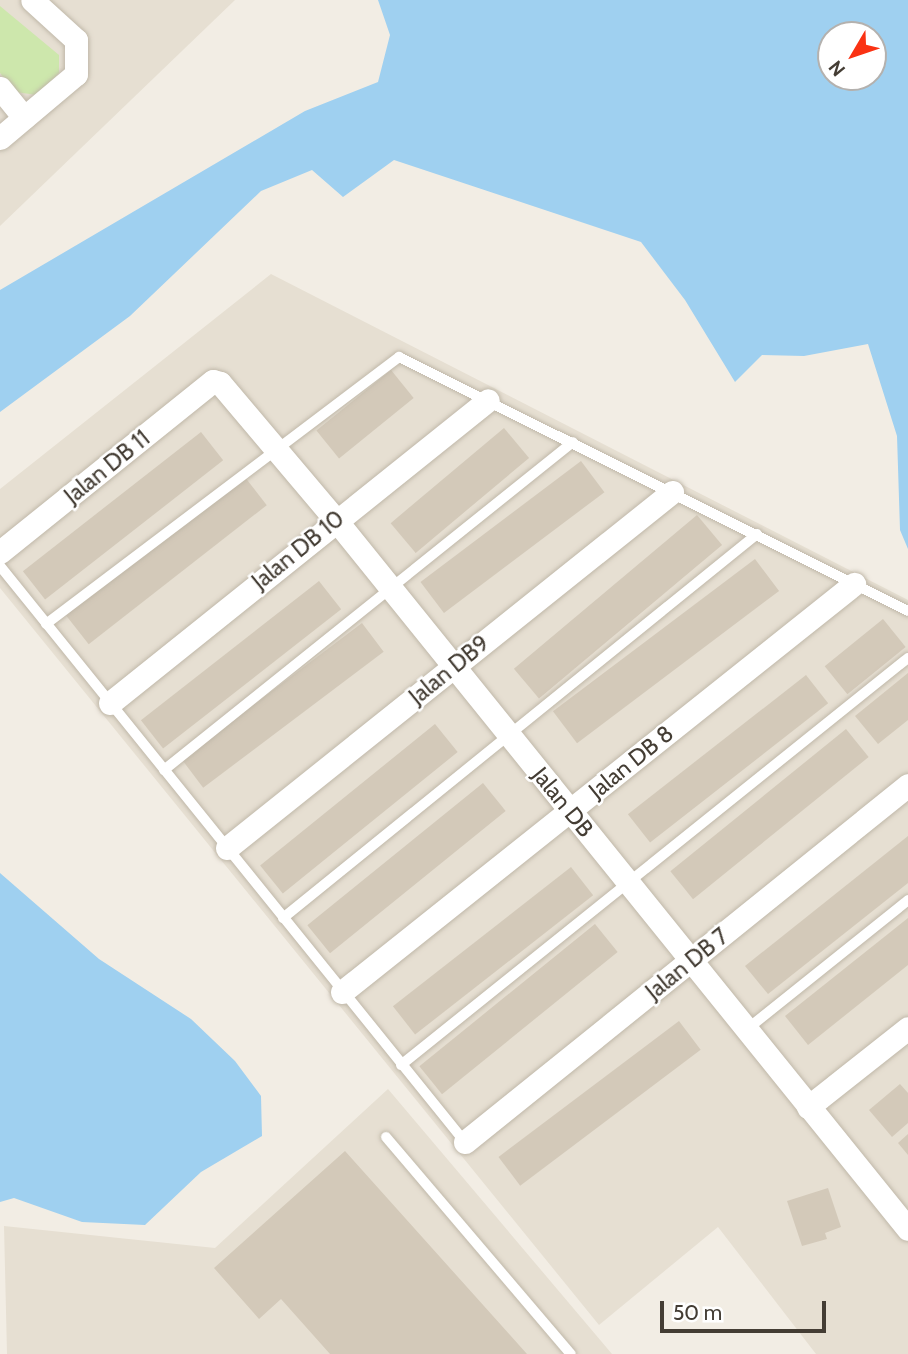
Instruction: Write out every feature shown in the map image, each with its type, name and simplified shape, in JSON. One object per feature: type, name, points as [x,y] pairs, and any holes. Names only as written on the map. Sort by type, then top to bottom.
[{"type":"street","points":[[0,138],[76,74],[76,40],[32,0]]},
{"type":"street","points":[[0,88],[24,118]]},
{"type":"street","name":"Jalan DB","points":[[213,381],[226,388],[335,519],[689,961],[908,1229]]},
{"type":"street","name":"Jalan DB 11","points":[[0,552],[213,381]]},
{"type":"street","name":"Jalan DB 10","points":[[110,703],[335,519],[488,400]]},
{"type":"street","name":"Jalan DB9","points":[[227,848],[672,492]]},
{"type":"street","name":"Jalan DB 8","points":[[342,992],[854,584]]},
{"type":"street","name":"Jalan DB 7","points":[[466,1142],[908,785]]},
{"type":"street","points":[[808,1107],[908,1028]]},
{"type":"lane","points":[[46,624],[399,357],[908,611]]},
{"type":"lane","points":[[164,770],[573,442]]},
{"type":"lane","points":[[283,918],[757,534]]},
{"type":"lane","points":[[0,566],[401,1065],[466,1142]]},
{"type":"lane","points":[[401,1065],[908,658]]},
{"type":"lane","points":[[746,1030],[908,900]]},
{"type":"lane","points":[[386,1137],[570,1354]]},
{"type":"shaded area","points":[[0,0],[235,0],[0,226]]},
{"type":"shaded area","points":[[271,274],[908,600],[908,1354],[816,1354],[718,1227],[599,1325],[0,588],[0,489]]},
{"type":"shaded area","points":[[388,1089],[612,1354],[7,1354],[4,1226],[215,1248]]},
{"type":"green space","points":[[0,6],[59,55],[59,73],[37,95],[15,92],[0,73]]},
{"type":"water","points":[[378,0],[908,0],[908,549],[900,530],[897,436],[868,344],[804,356],[762,355],[735,382],[685,300],[641,242],[394,160],[343,197],[312,170],[261,191],[130,316],[0,412],[0,290],[305,111],[378,82],[390,35]]},
{"type":"water","points":[[0,873],[99,959],[191,1019],[235,1061],[261,1096],[262,1136],[201,1172],[145,1225],[82,1222],[14,1198],[0,1202]]},
{"type":"building","points":[[391,370],[414,398],[339,458],[316,430]]},
{"type":"building","points":[[504,428],[529,458],[416,553],[391,523]]},
{"type":"building","points":[[201,432],[223,460],[45,600],[23,571]]},
{"type":"building","points":[[581,461],[604,492],[444,613],[420,582]]},
{"type":"building","points":[[244,476],[267,505],[89,644],[66,615]]},
{"type":"building","points":[[697,515],[722,545],[539,699],[514,669]]},
{"type":"building","points":[[755,559],[779,591],[577,743],[553,711]]},
{"type":"building","points":[[319,581],[341,609],[163,749],[141,720]]},
{"type":"building","points":[[883,619],[906,647],[847,694],[825,666]]},
{"type":"building","points":[[362,623],[384,652],[203,788],[182,759]]},
{"type":"building","points":[[908,673],[908,720],[878,744],[855,716]]},
{"type":"building","points":[[806,675],[828,703],[650,843],[628,814]]},
{"type":"building","points":[[435,724],[458,752],[283,894],[260,866]]},
{"type":"building","points":[[846,729],[869,757],[693,899],[670,871]]},
{"type":"building","points":[[483,783],[506,811],[330,953],[307,925]]},
{"type":"building","points":[[908,836],[908,883],[768,994],[745,966]]},
{"type":"building","points":[[571,867],[593,895],[415,1035],[393,1006]]},
{"type":"building","points":[[908,918],[908,965],[808,1045],[785,1016]]},
{"type":"building","points":[[595,924],[618,952],[442,1094],[419,1066]]},
{"type":"building","points":[[679,1021],[701,1050],[520,1186],[499,1157]]},
{"type":"building","points":[[900,1084],[908,1093],[908,1123],[892,1137],[869,1110]]},
{"type":"building","points":[[908,1134],[908,1155],[898,1143]]},
{"type":"building","points":[[345,1151],[527,1354],[330,1354],[281,1299],[259,1319],[214,1268]]},
{"type":"building","points":[[828,1188],[841,1227],[825,1233],[827,1239],[802,1246],[787,1201]]}]
